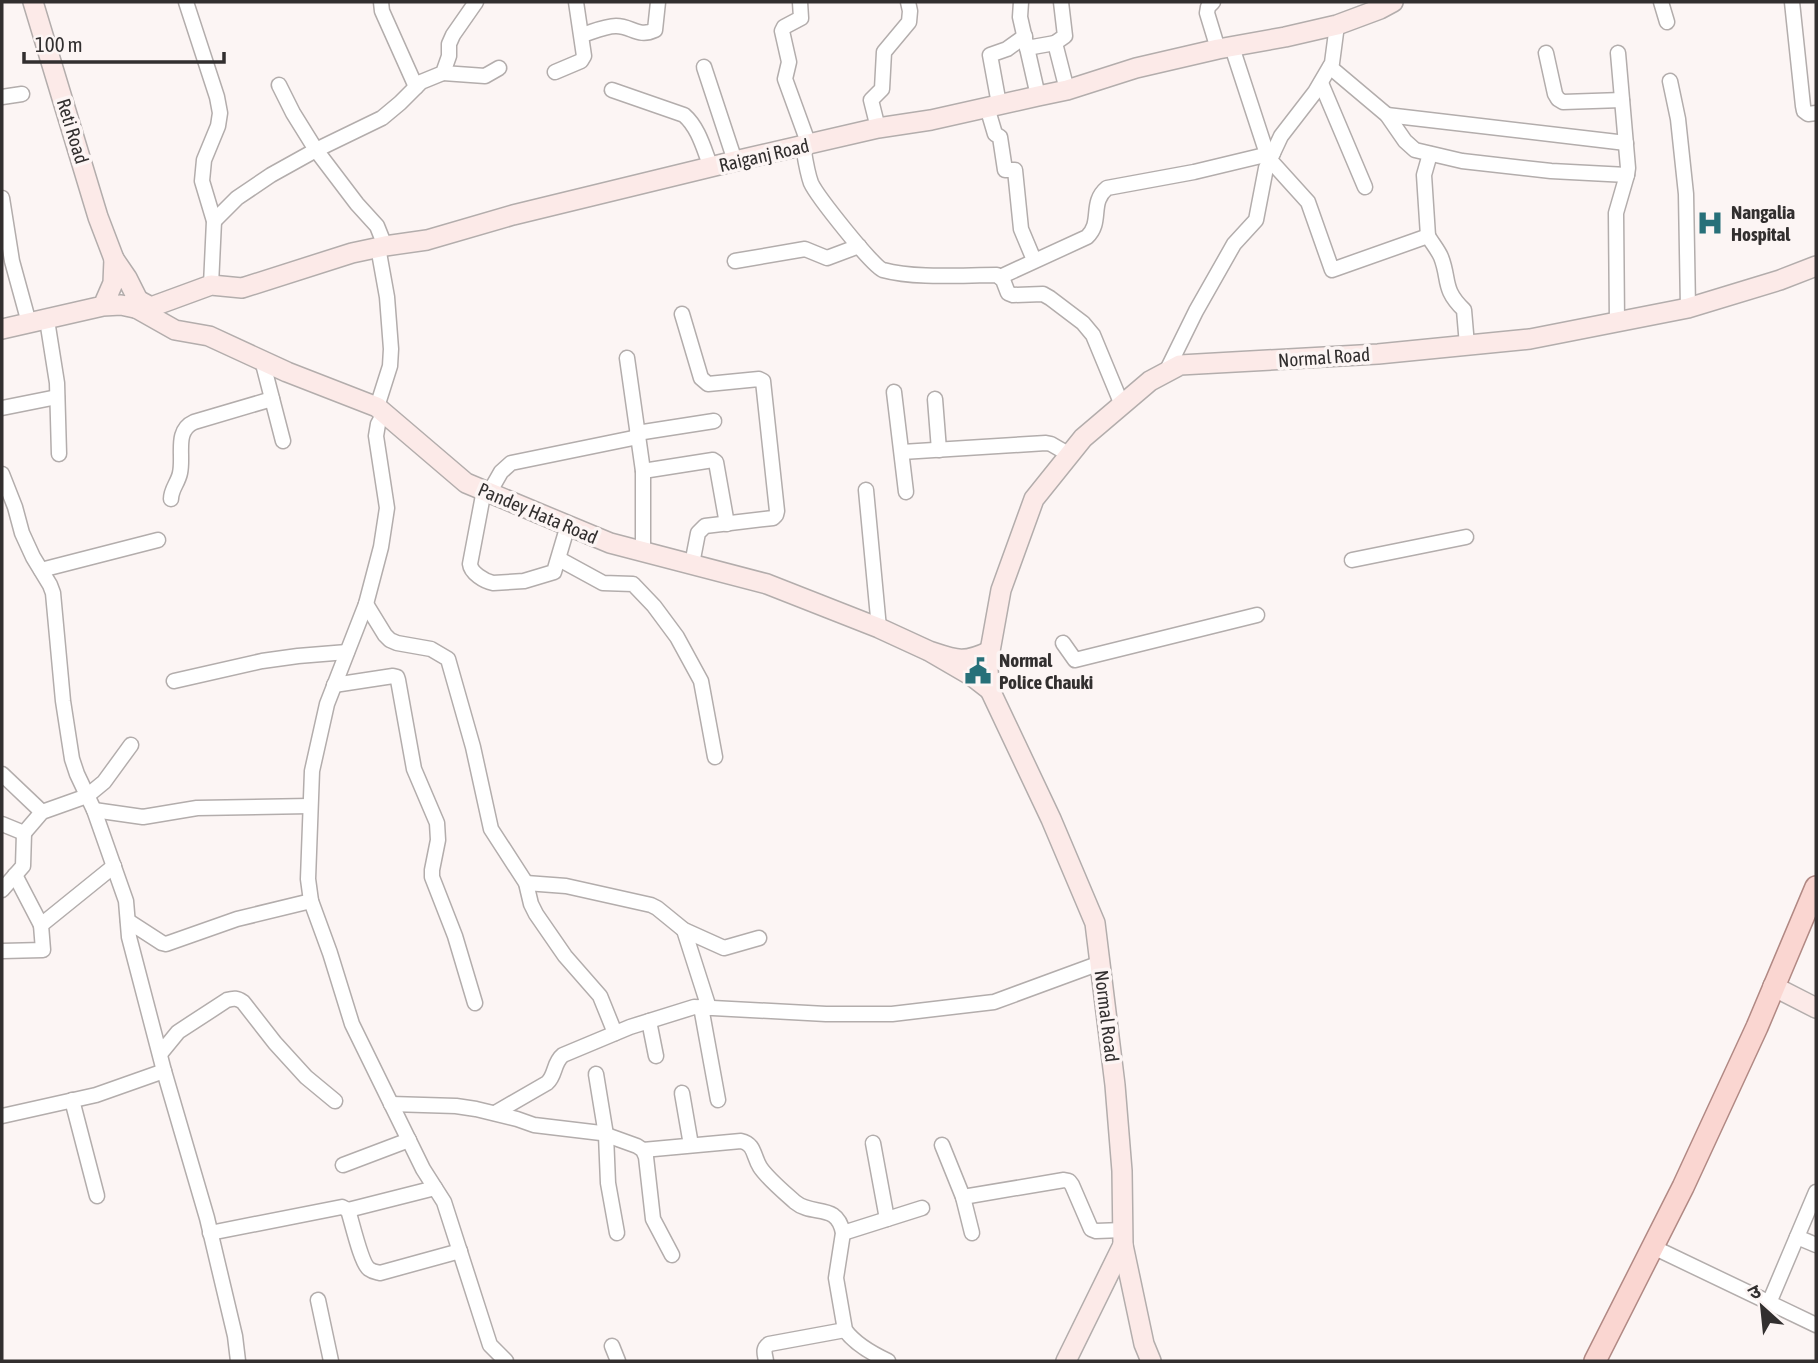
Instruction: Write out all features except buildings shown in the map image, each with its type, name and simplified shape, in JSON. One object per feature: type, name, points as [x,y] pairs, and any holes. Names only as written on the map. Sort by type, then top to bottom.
[{"type":"main road","name":"Reti Road","points":[[33,2],[99,217],[114,259],[127,278],[137,304]]},
{"type":"main road","name":"Raiganj Road","points":[[2,329],[103,306],[137,304],[151,307],[211,285],[242,288],[352,253],[427,240],[513,215],[736,161],[878,128],[931,120],[1067,90],[1136,68],[1337,25],[1393,2]]},
{"type":"main road","points":[[103,306],[113,283],[114,259]]},
{"type":"main road","name":"Normal Road","points":[[1151,1361],[1144,1344],[1123,1237],[1122,1171],[1115,1085],[1095,923],[1051,818],[990,690],[990,651],[1001,590],[1034,499],[1083,438],[1150,381],[1180,365],[1378,354],[1530,339],[1688,308],[1816,266]]},
{"type":"main road","name":"Pandey Hata Road","points":[[137,304],[175,330],[209,336],[380,410],[466,483],[610,543],[767,584],[879,628],[929,651]]},
{"type":"main road","points":[[929,651],[957,660],[975,658],[990,651]]},
{"type":"main road","points":[[929,651],[965,671],[990,690]]},
{"type":"main road","points":[[1595,1361],[1683,1187],[1757,1027],[1816,887]]},
{"type":"main road","points":[[1773,986],[1816,1007]]},
{"type":"main road","points":[[1066,1361],[1123,1237]]},
{"type":"street","points":[[186,2],[220,113],[202,170],[202,181],[214,221],[211,285]]},
{"type":"street","points":[[381,2],[382,11],[416,87]]},
{"type":"street","points":[[443,73],[453,35],[476,2]]},
{"type":"street","points":[[555,72],[581,61],[584,56],[576,2]]},
{"type":"street","points":[[582,35],[612,26],[639,33],[655,30],[659,2]]},
{"type":"street","points":[[800,2],[801,18],[784,27],[782,31],[789,62],[785,79],[806,146],[808,173],[815,190],[880,269],[922,275],[1000,276],[1087,237],[1095,223],[1097,201],[1107,188],[1270,156]]},
{"type":"street","points":[[878,128],[871,100],[882,89],[884,52],[909,22],[908,2]]},
{"type":"street","points":[[1021,2],[1020,17],[1038,96]]},
{"type":"street","points":[[1034,260],[1022,235],[1015,170],[1005,170],[1000,137],[995,134],[990,55],[1026,42],[1055,43],[1065,36],[1060,2]]},
{"type":"street","points":[[1213,2],[1207,13],[1225,48],[1270,156],[1308,202],[1332,270],[1428,236]]},
{"type":"street","points":[[1661,2],[1667,22]]},
{"type":"street","points":[[1793,2],[1804,111],[1808,114],[1816,113]]},
{"type":"street","points":[[1166,372],[1196,311],[1234,244],[1256,220],[1270,156],[1332,63],[1337,25]]},
{"type":"street","points":[[1055,43],[1067,90]]},
{"type":"street","points":[[1546,53],[1558,99],[1563,102],[1622,100]]},
{"type":"street","points":[[1617,323],[1616,213],[1627,176],[1618,53]]},
{"type":"street","points":[[1330,66],[1387,115],[1405,141],[1415,150],[1462,161],[1627,176]]},
{"type":"street","points":[[704,67],[736,161]]},
{"type":"street","points":[[214,221],[237,198],[271,175],[382,118],[421,82],[443,73],[485,76],[499,68]]},
{"type":"street","points":[[1670,81],[1678,119],[1686,194],[1688,308]]},
{"type":"street","points":[[1321,83],[1365,187]]},
{"type":"street","points":[[279,85],[316,150],[377,226],[391,349],[376,436],[387,508],[381,547],[366,604],[327,704],[312,771],[308,879],[311,901],[352,1024],[409,1140],[444,1202],[490,1345],[506,1361]]},
{"type":"street","points":[[612,90],[684,115],[697,131],[711,167]]},
{"type":"street","points":[[2,97],[22,94]]},
{"type":"street","points":[[1387,115],[1626,143]]},
{"type":"street","points":[[1430,154],[1424,175],[1428,236],[1441,257],[1447,288],[1454,301],[1464,310],[1467,345]]},
{"type":"street","points":[[2,198],[12,261],[55,368],[59,454]]},
{"type":"street","points":[[735,261],[805,249],[827,258],[859,246]]},
{"type":"street","points":[[1000,276],[1009,293],[1043,294],[1083,323],[1093,335],[1122,405]]},
{"type":"street","points":[[682,314],[701,378],[705,382],[708,384],[759,379],[764,384],[777,511],[773,518],[705,526],[698,533],[692,564]]},
{"type":"street","points":[[627,358],[643,471],[643,551]]},
{"type":"street","points":[[262,360],[283,441]]},
{"type":"street","points":[[894,392],[906,492]]},
{"type":"street","points":[[2,408],[57,397]]},
{"type":"street","points":[[172,499],[171,492],[180,476],[180,450],[187,425],[272,399]]},
{"type":"street","points":[[935,399],[939,450]]},
{"type":"street","points":[[568,525],[554,572],[524,581],[493,583],[474,572],[470,564],[487,492],[511,463],[714,421]]},
{"type":"street","points":[[902,452],[1046,443],[1070,455]]},
{"type":"street","points":[[643,471],[713,460],[716,462],[727,524]]},
{"type":"street","points":[[2,474],[22,533],[53,593],[63,701],[72,759],[94,810],[126,901],[130,937],[164,1071],[210,1233],[235,1336],[238,1361]]},
{"type":"street","points":[[866,490],[879,628]]},
{"type":"street","points":[[1352,560],[1466,537]]},
{"type":"street","points":[[41,570],[158,540]]},
{"type":"street","points":[[559,559],[603,583],[633,584],[654,606],[677,637],[701,681],[715,757]]},
{"type":"street","points":[[366,604],[390,640],[431,649],[448,659],[491,829],[526,883],[536,914],[565,956],[600,996],[615,1033]]},
{"type":"street","points":[[1063,643],[1075,660],[1257,615]]},
{"type":"street","points":[[174,681],[262,661],[347,652]]},
{"type":"street","points":[[334,685],[397,677],[414,769],[437,823],[432,877],[455,936],[475,1003]]},
{"type":"street","points":[[2,890],[23,866],[24,833],[42,812],[87,796],[108,778],[131,745]]},
{"type":"street","points":[[2,774],[42,812]]},
{"type":"street","points":[[94,810],[143,817],[197,808],[310,806]]},
{"type":"street","points":[[2,824],[24,833]]},
{"type":"street","points":[[41,925],[114,866]]},
{"type":"street","points":[[2,951],[43,950],[41,925],[15,875]]},
{"type":"street","points":[[526,883],[566,886],[651,905],[684,930],[724,948],[760,938]]},
{"type":"street","points":[[128,921],[166,944],[237,919],[311,901]]},
{"type":"street","points":[[684,930],[705,1007],[718,1100]]},
{"type":"street","points":[[495,1113],[551,1080],[556,1062],[563,1055],[615,1033],[694,1007],[826,1014],[892,1014],[994,1002],[1100,963]]},
{"type":"street","points":[[160,1054],[178,1032],[227,1000],[239,999],[306,1077],[335,1101]]},
{"type":"street","points":[[649,1021],[656,1056]]},
{"type":"street","points":[[2,1115],[96,1095],[164,1071]]},
{"type":"street","points":[[596,1074],[606,1135],[608,1183],[617,1233]]},
{"type":"street","points":[[682,1093],[691,1146]]},
{"type":"street","points":[[72,1100],[97,1196]]},
{"type":"street","points":[[391,1104],[456,1107],[495,1113],[534,1125],[606,1135],[637,1146],[643,1150],[646,1157],[653,1219],[672,1255]]},
{"type":"street","points":[[343,1165],[409,1140]]},
{"type":"street","points":[[643,1150],[746,1142],[751,1146],[761,1168],[795,1202],[805,1208],[833,1215],[842,1226],[843,1233],[836,1279],[845,1330],[876,1355],[888,1361]]},
{"type":"street","points":[[873,1143],[887,1219]]},
{"type":"street","points":[[942,1145],[963,1197],[972,1233]]},
{"type":"street","points":[[963,1197],[1069,1181],[1091,1229],[1123,1237]]},
{"type":"street","points":[[210,1233],[342,1207],[348,1210],[435,1188]]},
{"type":"street","points":[[1769,1303],[1816,1192]]},
{"type":"street","points":[[843,1233],[922,1208]]},
{"type":"street","points":[[348,1210],[364,1263],[375,1272],[380,1273],[460,1251]]},
{"type":"street","points":[[1797,1237],[1816,1245]]},
{"type":"street","points":[[1653,1247],[1816,1325]]},
{"type":"street","points":[[318,1300],[331,1361]]},
{"type":"street","points":[[766,1361],[764,1350],[769,1344],[845,1330]]},
{"type":"street","points":[[612,1346],[618,1361]]},
{"type":"place","name":"Nangalia Hospital","points":[[1710,223]]},
{"type":"place","name":"Normal Police Chauki","points":[[978,671]]}]
